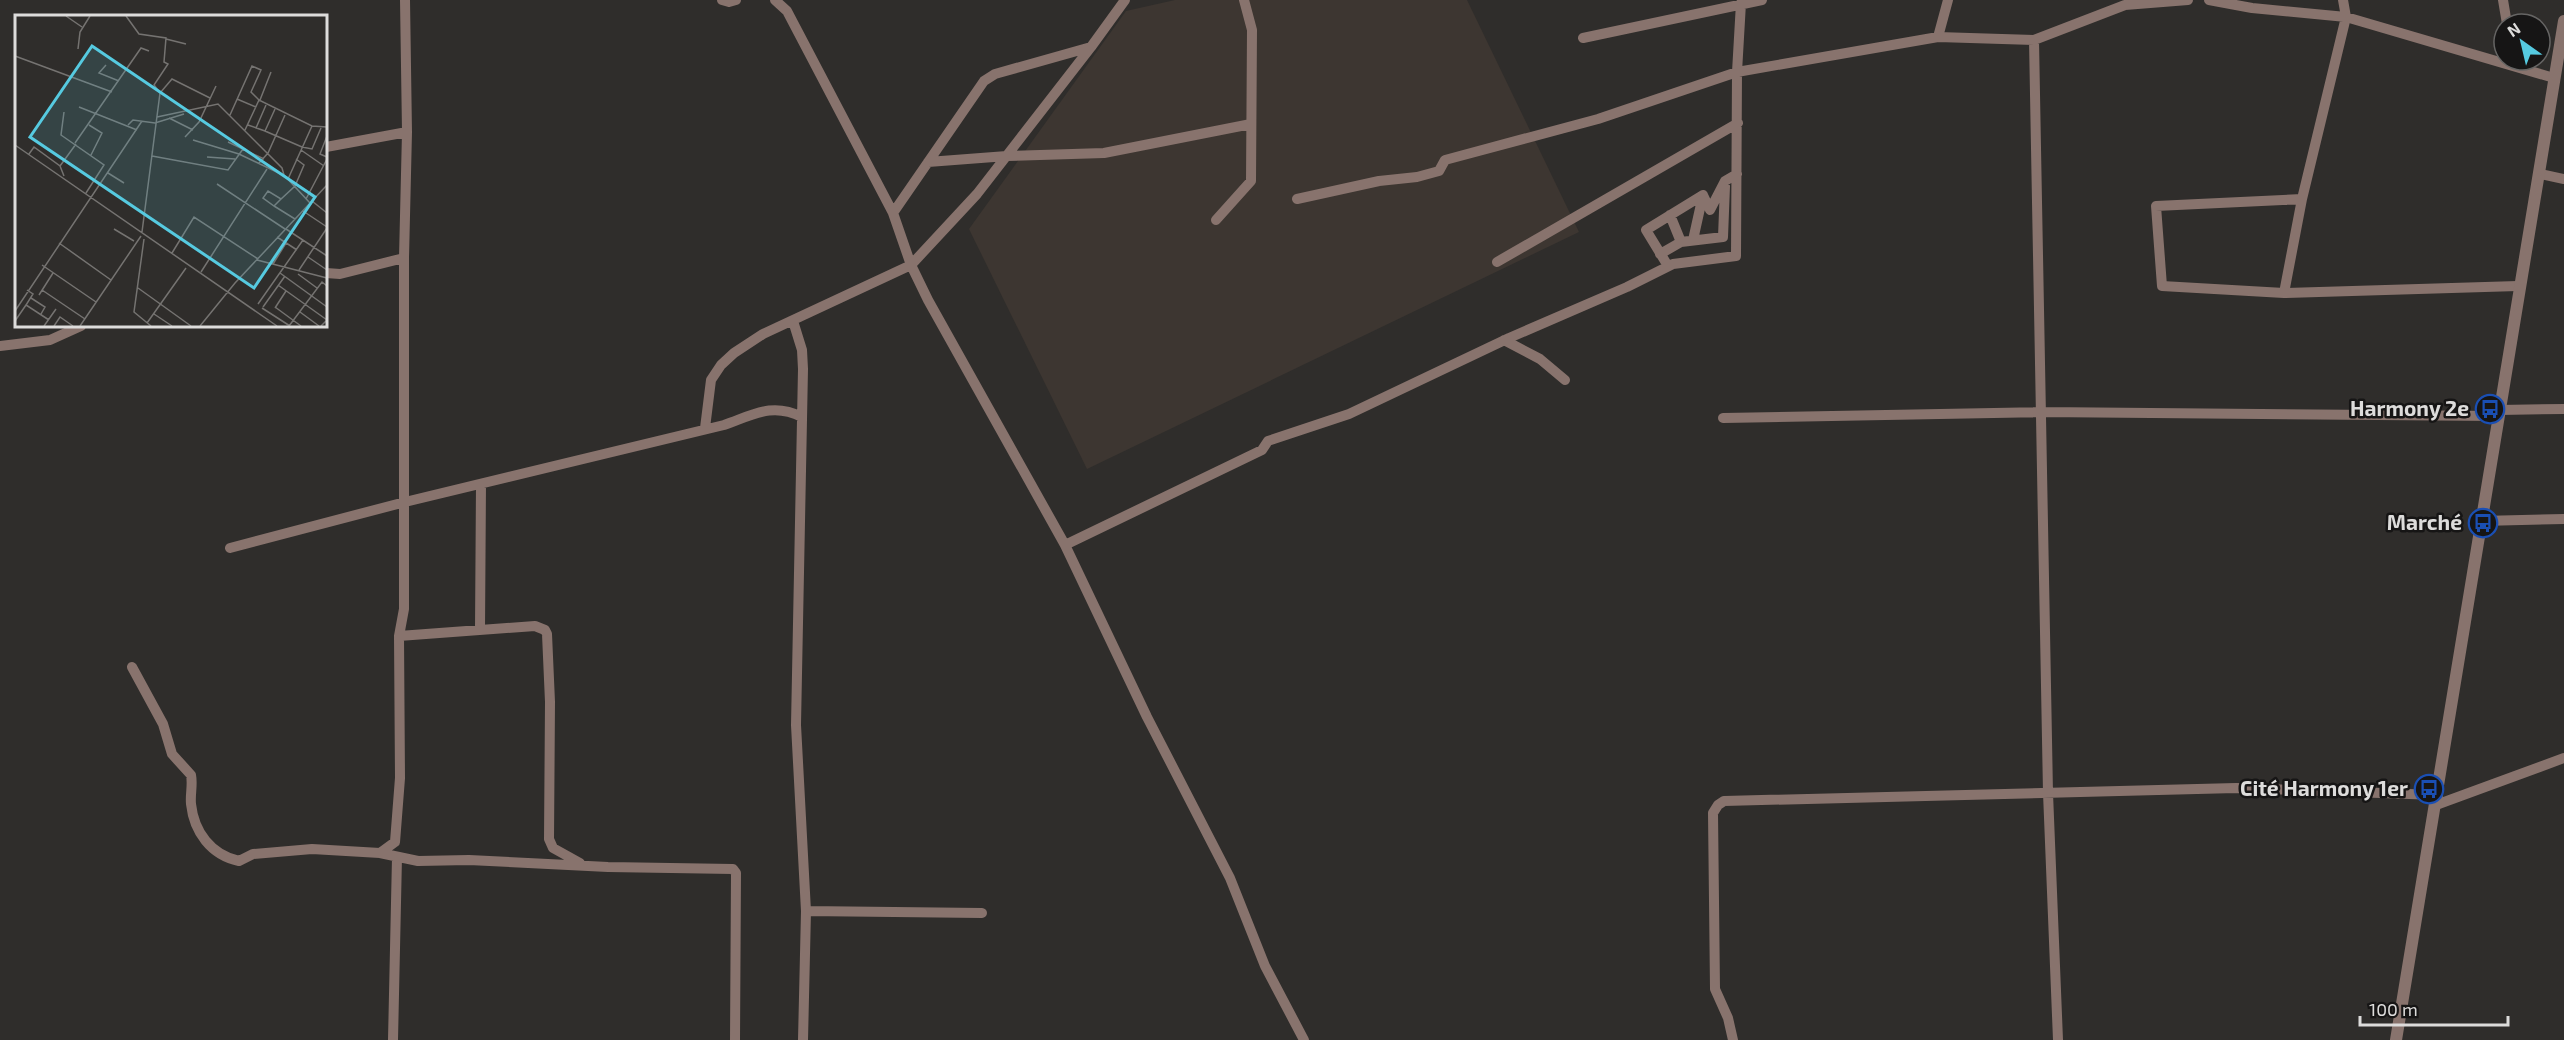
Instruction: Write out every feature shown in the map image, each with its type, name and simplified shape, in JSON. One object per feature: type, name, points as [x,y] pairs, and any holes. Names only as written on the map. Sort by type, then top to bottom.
[{"type":"street","points":[[380,853],[392,846],[396,833],[400,778],[399,636],[404,609],[405,502],[404,258],[407,132],[405,0]]},
{"type":"street","points":[[722,0],[729,2],[736,0]]},
{"type":"street","points":[[775,0],[788,6],[893,213],[911,265],[928,300],[1065,545],[1148,717],[1230,878],[1265,966],[1304,1040]]},
{"type":"street","points":[[705,428],[711,380],[715,372],[734,353],[763,334],[911,265],[976,194],[1007,156],[1125,0]]},
{"type":"street","points":[[1216,220],[1251,181],[1251,30],[1244,0]]},
{"type":"street","points":[[1583,38],[1762,0]]},
{"type":"street","points":[[1938,37],[1948,0]]},
{"type":"street","points":[[1297,199],[1439,171],[1445,160],[1598,119],[1737,72],[1938,37],[2034,40],[2125,5],[2187,0]]},
{"type":"street","points":[[2209,0],[2346,17],[2492,55]]},
{"type":"street","points":[[2284,293],[2302,198],[2346,17],[2343,0]]},
{"type":"street","points":[[1065,545],[1262,450],[1268,441],[1349,414],[1504,340],[1627,287],[1668,266],[1736,256],[1737,72],[1741,3]]},
{"type":"street","points":[[2396,1040],[2437,800],[2518,286],[2540,174],[2554,78],[2561,53],[2564,21]]},
{"type":"street","points":[[2034,40],[2048,793],[2058,1040]]},
{"type":"street","points":[[893,213],[984,81],[996,74],[1091,47]]},
{"type":"street","points":[[2539,72],[2554,78]]},
{"type":"street","points":[[1497,262],[1738,123]]},
{"type":"street","points":[[928,162],[1007,156],[1104,153],[1251,124]]},
{"type":"street","points":[[327,147],[407,132]]},
{"type":"street","points":[[1703,195],[1710,210],[1725,182],[1737,174]]},
{"type":"street","points":[[2540,174],[2564,179]]},
{"type":"street","points":[[1660,254],[1681,242],[1723,237],[1725,182]]},
{"type":"street","points":[[1668,266],[1646,230],[1703,195]]},
{"type":"street","points":[[1693,240],[1703,195]]},
{"type":"street","points":[[2302,198],[2156,206],[2162,286],[2284,293],[2518,286]]},
{"type":"street","points":[[1670,215],[1681,242]]},
{"type":"street","points":[[327,273],[340,274],[404,258]]},
{"type":"street","points":[[793,321],[802,350],[796,725],[806,911],[803,1040]]},
{"type":"street","points":[[0,346],[50,340],[79,327]]},
{"type":"street","points":[[1504,340],[1540,359],[1565,380]]},
{"type":"street","points":[[230,548],[405,502],[724,425],[765,410],[780,409],[802,417]]},
{"type":"street","points":[[1723,418],[2042,412],[2499,413],[2564,409]]},
{"type":"street","points":[[480,630],[481,484]]},
{"type":"street","points":[[2481,521],[2564,519]]},
{"type":"street","points":[[399,636],[535,626],[545,630],[550,702],[549,839],[553,848],[583,865]]},
{"type":"street","points":[[132,667],[163,724],[172,754],[191,775],[191,801],[195,825],[208,844],[233,860],[239,861],[253,854],[312,849],[380,853],[428,862],[469,860],[514,864],[733,869],[736,873],[735,1040]]},
{"type":"street","points":[[1733,1040],[1728,1018],[1715,989],[1713,813],[1724,801],[2236,788],[2437,800],[2564,758]]},
{"type":"street","points":[[393,1040],[397,857]]},
{"type":"street","points":[[806,911],[982,913]]},
{"type":"shaded area","points":[[1175,0],[1467,0],[1579,232],[1087,469],[969,229],[1126,11]]},
{"type":"place","name":"Harmony 2e","points":[[2490,409]]},
{"type":"place","name":"Marché","points":[[2483,523]]},
{"type":"place","name":"Cité Harmony 1er","points":[[2429,789]]}]
